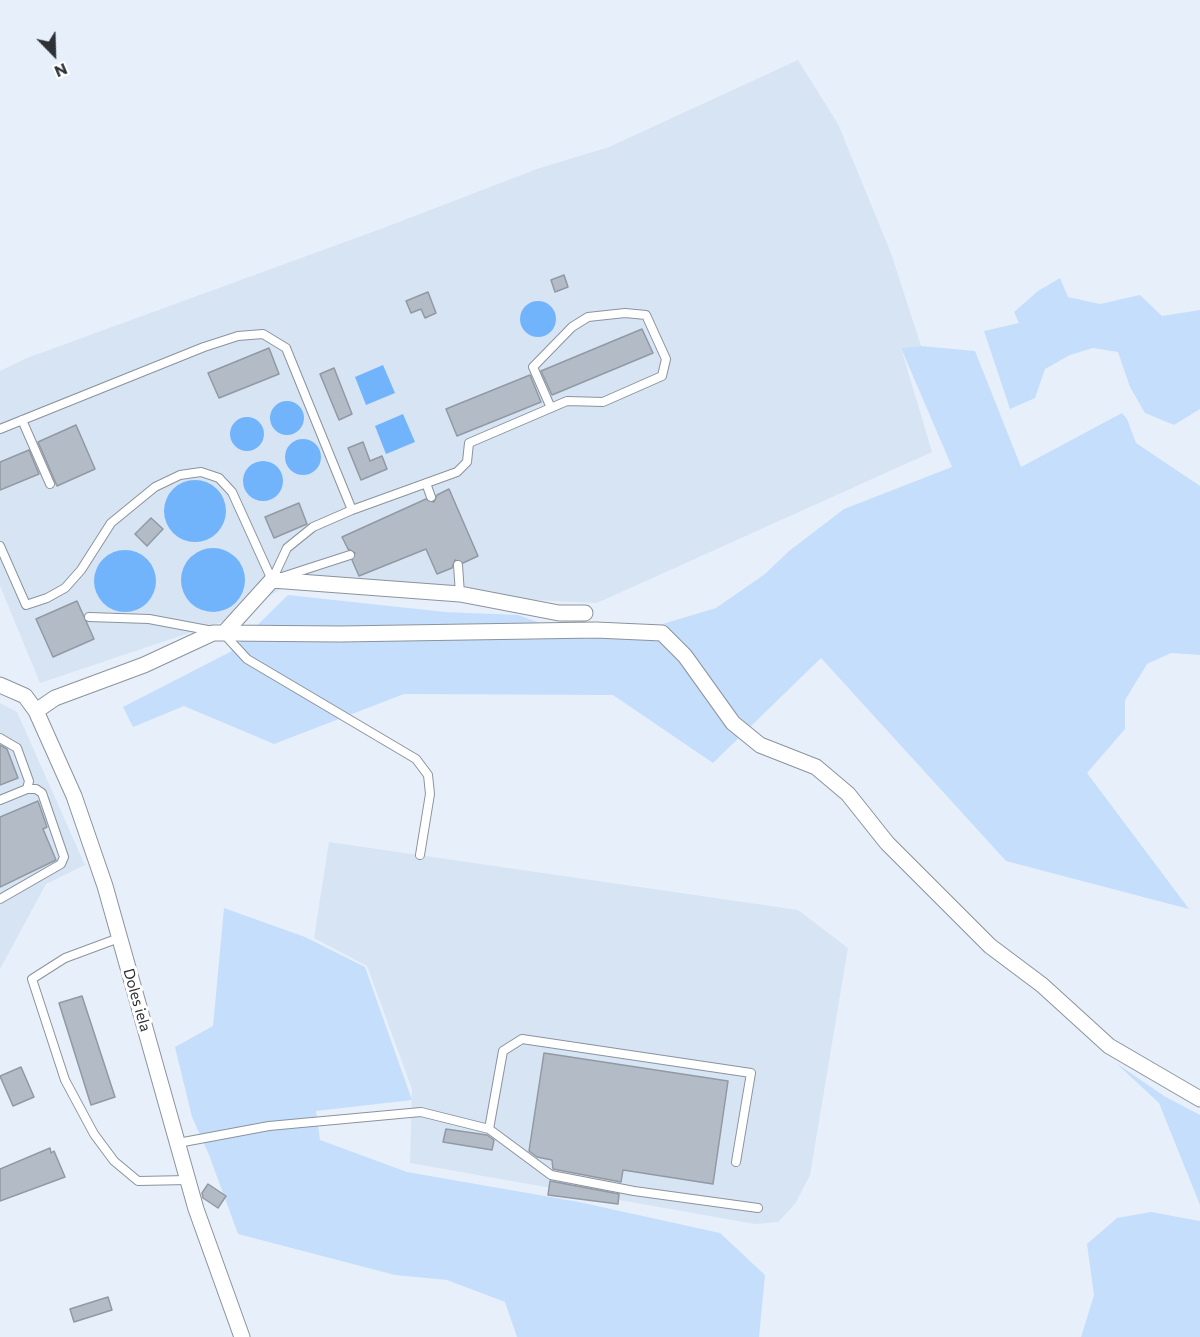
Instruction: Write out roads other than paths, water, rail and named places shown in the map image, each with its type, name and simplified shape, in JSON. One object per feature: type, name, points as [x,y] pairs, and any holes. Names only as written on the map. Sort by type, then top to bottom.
[{"type":"street","points":[[224,633],[272,580],[460,594],[559,613],[585,613]]},
{"type":"street","points":[[36,711],[56,698],[112,678],[213,633],[597,630],[663,633],[685,656],[733,723],[760,745],[816,767],[848,794],[887,843],[990,946],[1042,985],[1109,1046],[1200,1099]]},
{"type":"street","name":"Doles iela","points":[[0,685],[25,696],[36,711],[86,829],[206,1240],[242,1337]]},
{"type":"lane","points":[[272,580],[287,548],[313,527],[352,510],[457,472],[467,462],[470,443],[551,408],[567,401],[603,402],[663,376],[666,359],[646,315],[625,313],[588,317],[572,327],[533,368],[551,408]]},
{"type":"lane","points":[[0,429],[204,347],[238,336],[263,334],[286,348],[352,510]]},
{"type":"lane","points":[[22,420],[50,484]]},
{"type":"lane","points":[[0,546],[26,605],[47,598],[65,588],[81,570],[111,523],[155,487],[180,475],[201,472],[219,478],[232,492],[272,580]]},
{"type":"lane","points":[[426,483],[431,497]]},
{"type":"lane","points":[[272,580],[350,555]]},
{"type":"lane","points":[[458,565],[460,594]]},
{"type":"lane","points":[[89,617],[149,619],[224,633],[247,659],[416,759],[428,775],[430,794],[420,855]]},
{"type":"lane","points":[[0,738],[17,748],[29,781],[27,789]]},
{"type":"lane","points":[[0,800],[27,789],[36,789],[42,793],[64,856],[61,864],[0,899]]},
{"type":"lane","points":[[119,938],[65,958],[32,980],[65,1080],[94,1134],[114,1161],[138,1181],[188,1180]]},
{"type":"lane","points":[[489,1129],[503,1051],[522,1039],[751,1073],[736,1162]]},
{"type":"lane","points":[[178,1143],[269,1126],[421,1112],[489,1129],[551,1174],[634,1191],[758,1208]]},
{"type":"water","points":[[538,301],[551,306],[556,319],[551,332],[538,337],[525,332],[520,319],[525,306]]},
{"type":"water","points":[[383,365],[395,393],[366,405],[355,377]]},
{"type":"water","points":[[287,401],[299,406],[304,418],[299,430],[287,435],[275,430],[270,418],[275,406]]},
{"type":"water","points":[[403,414],[415,442],[386,454],[375,426]]},
{"type":"water","points":[[247,417],[259,422],[264,434],[259,446],[247,451],[235,446],[230,434],[235,422]]},
{"type":"water","points":[[303,439],[316,444],[321,457],[316,470],[303,475],[290,470],[285,457],[290,444]]},
{"type":"water","points":[[263,461],[277,467],[283,481],[277,495],[263,501],[249,495],[243,481],[249,467]]},
{"type":"water","points":[[195,480],[207,482],[217,489],[224,499],[226,511],[224,523],[217,533],[207,540],[195,542],[183,540],[173,533],[166,523],[164,511],[166,499],[173,489],[183,482]]},
{"type":"water","points":[[213,548],[231,554],[239,562],[245,580],[239,598],[231,606],[213,612],[195,606],[187,598],[181,580],[187,562],[195,554]]},
{"type":"water","points":[[125,550],[137,552],[147,559],[154,569],[156,581],[154,593],[147,603],[137,610],[125,612],[113,610],[103,603],[96,593],[94,581],[96,569],[103,559],[113,552]]}]
